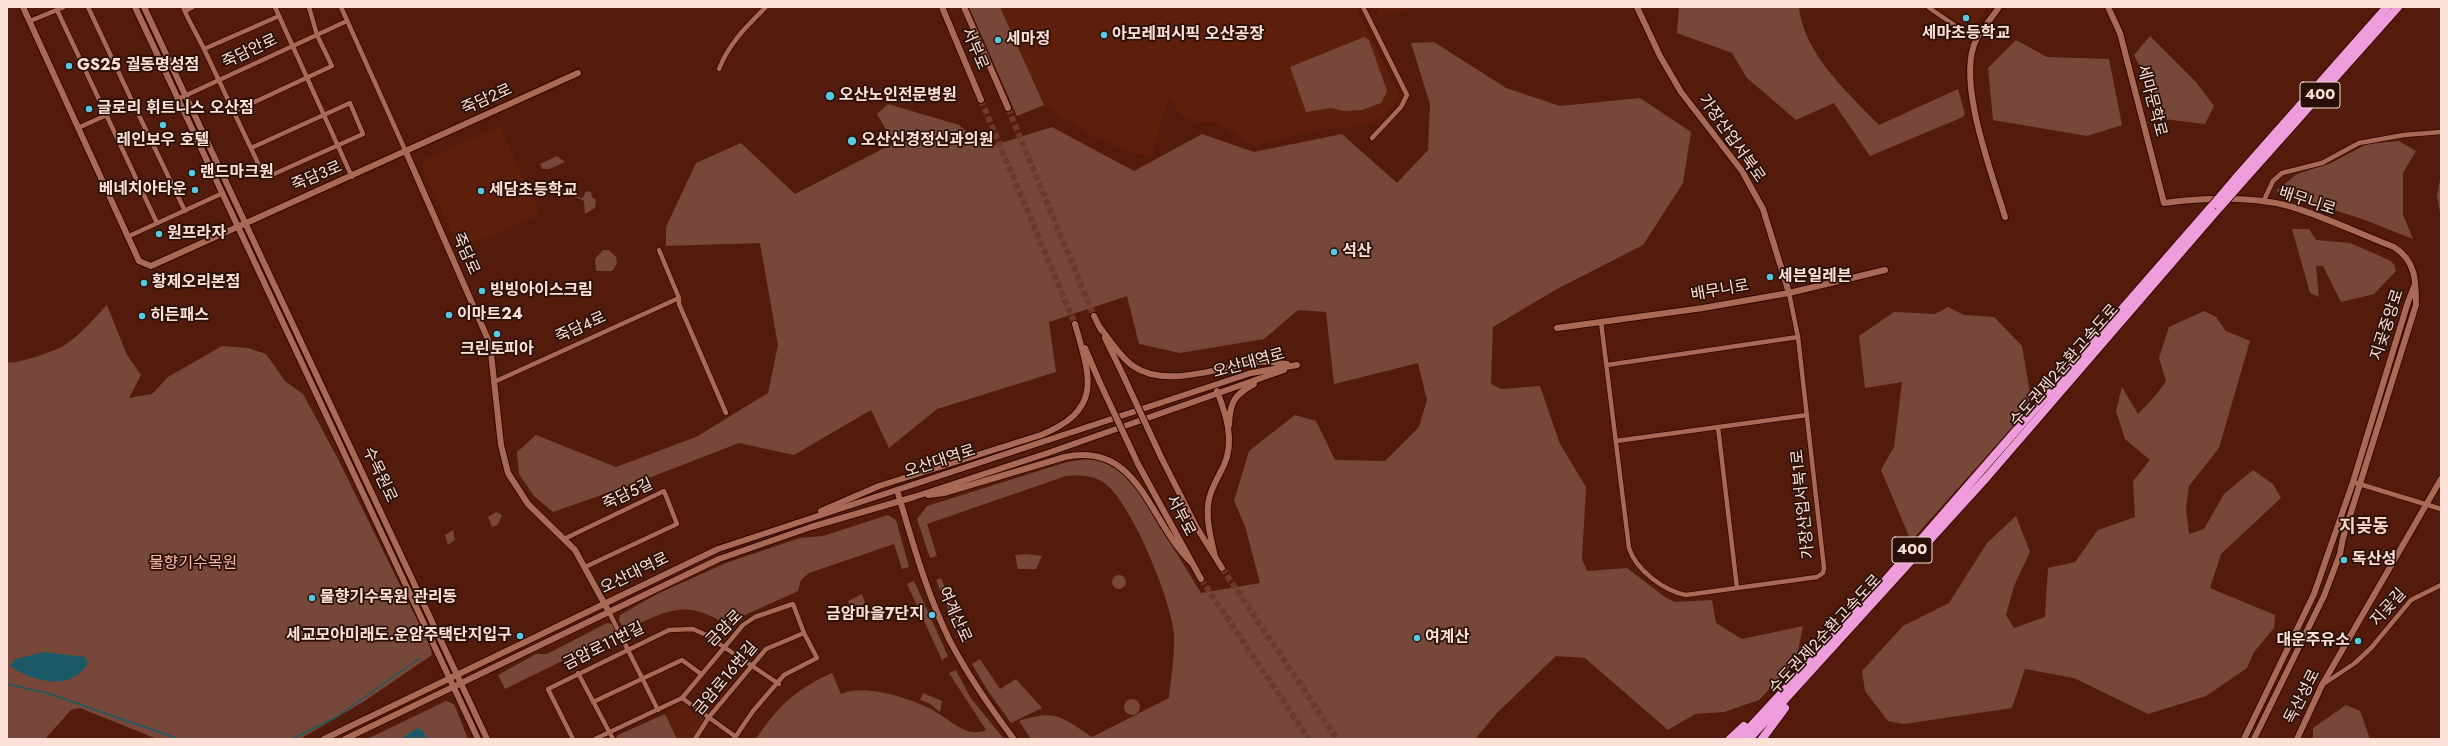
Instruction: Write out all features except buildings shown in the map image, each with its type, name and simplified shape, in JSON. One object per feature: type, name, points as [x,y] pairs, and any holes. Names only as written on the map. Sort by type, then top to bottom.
[{"type":"highway","name":"수도권제2순환고속도로","points":[[1739,739],[1837,639],[2082,367],[2354,42],[2387,7]]},
{"type":"highway","name":"수도권제2순환고속도로","points":[[2239,180],[2398,7]]},
{"type":"highway","name":"수도권제2순환고속도로","points":[[1749,739],[2021,427],[2091,344],[2216,207]]},
{"type":"highway","points":[[1730,739],[1816,650],[1837,639]]},
{"type":"highway","points":[[1762,739],[1768,728],[1837,639]]},
{"type":"street","name":"죽담3로","points":[[23,7],[138,261],[151,266],[238,225],[352,177],[406,152]]},
{"type":"street","points":[[30,21],[64,7]]},
{"type":"street","points":[[88,7],[184,211]]},
{"type":"street","name":"수목원로","points":[[135,7],[478,739]]},
{"type":"street","name":"수목원로","points":[[144,7],[458,673],[487,739]]},
{"type":"street","name":"죽담안로","points":[[193,7],[184,9],[265,178],[363,134],[350,103],[251,148]]},
{"type":"street","name":"죽담안로","points":[[275,7],[352,177]]},
{"type":"street","points":[[233,112],[307,79],[332,66],[317,35],[309,7]]},
{"type":"street","name":"죽담로","points":[[341,7],[490,344],[501,445],[508,473],[528,504],[566,538],[575,550],[609,612]]},
{"type":"street","points":[[719,69],[725,54],[733,42],[766,7]]},
{"type":"street","name":"서부로","points":[[942,7],[981,100]]},
{"type":"street","name":"서부로","points":[[964,7],[1008,108]]},
{"type":"street","points":[[1363,7],[1407,95],[1401,107],[1372,138]]},
{"type":"street","name":"가장산업서북로","points":[[1637,7],[1660,56],[1681,92],[1742,171],[1763,209],[1790,293]]},
{"type":"street","points":[[1928,7],[1976,40]]},
{"type":"street","points":[[1999,7],[1976,40],[1971,59],[1971,95],[2005,217]]},
{"type":"street","name":"세마문학로","points":[[2108,7],[2120,33],[2164,203]]},
{"type":"street","points":[[57,10],[157,223]]},
{"type":"street","name":"죽담안로","points":[[204,49],[279,16]]},
{"type":"street","name":"죽담안로","points":[[178,98],[293,47],[347,21]]},
{"type":"street","name":"죽담2로","points":[[406,152],[578,73]]},
{"type":"street","points":[[78,128],[134,103]]},
{"type":"street","points":[[2263,202],[2273,181],[2282,173],[2322,163],[2360,143],[2404,135],[2441,132]]},
{"type":"street","points":[[127,237],[223,193]]},
{"type":"street","name":"배무니로","points":[[2164,203],[2210,199],[2263,202],[2289,207],[2394,247],[2409,261],[2414,270],[2416,283]]},
{"type":"street","points":[[659,250],[679,298],[679,304],[726,413]]},
{"type":"street","name":"배무니로","points":[[1558,328],[1704,308],[1790,293],[1885,270]]},
{"type":"street","name":"지곶중앙로","points":[[2244,739],[2314,594],[2354,482],[2408,302],[2416,283]]},
{"type":"street","name":"지곶중앙로","points":[[2254,739],[2324,596],[2340,554],[2416,305],[2416,283]]},
{"type":"street","name":"가장산업서북1로","points":[[1601,322],[1629,548],[1638,566],[1674,593],[1686,596],[1817,577],[1823,573],[1824,568],[1798,337],[1790,293]]},
{"type":"street","name":"죽담4로","points":[[494,382],[679,298]]},
{"type":"street","points":[[1094,316],[1099,326],[1132,365],[1148,374],[1164,377],[1184,375],[1259,362],[1297,365]]},
{"type":"street","name":"서부로","points":[[792,524],[879,486],[1041,435],[1064,424],[1073,417],[1088,391],[1089,379],[1075,324],[1100,383],[1138,464],[1202,579]]},
{"type":"street","name":"서부로","points":[[1099,326],[1161,457],[1222,568]]},
{"type":"street","points":[[1607,365],[1798,337]]},
{"type":"street","name":"오산대역로","points":[[324,739],[449,677],[718,549],[1251,373],[1297,365]]},
{"type":"street","name":"오산대역로","points":[[345,739],[731,554],[810,527],[914,497],[1048,453],[1297,365]]},
{"type":"street","points":[[1215,556],[1208,521],[1209,499],[1228,454],[1230,405],[1238,394],[1275,373]]},
{"type":"street","points":[[1215,385],[1229,435]]},
{"type":"street","points":[[1616,441],[1807,416]]},
{"type":"street","points":[[1718,427],[1737,588]]},
{"type":"street","points":[[914,497],[944,494],[1065,457],[1089,454],[1101,457],[1117,464],[1134,479],[1176,546],[1192,563]]},
{"type":"street","name":"독산성로","points":[[2296,739],[2322,685],[2441,479]]},
{"type":"street","points":[[2354,482],[2441,509]]},
{"type":"street","name":"여계산로","points":[[897,490],[923,574],[949,638],[984,699],[1013,738]]},
{"type":"street","name":"죽담5길","points":[[566,538],[664,491],[677,524],[585,567]]},
{"type":"street","name":"지곶길","points":[[2322,685],[2355,663],[2370,648],[2411,600],[2441,585]]},
{"type":"street","name":"금암로","points":[[595,739],[682,698],[743,625],[755,617],[793,604],[804,632],[817,658],[784,675],[779,684],[762,701],[735,738]]},
{"type":"street","points":[[609,612],[658,710]]},
{"type":"street","name":"금암로11번길","points":[[573,739],[548,689],[660,634],[676,629],[699,632],[752,664],[779,684]]},
{"type":"street","name":"금암로16번길","points":[[695,739],[709,717],[766,649],[804,632]]},
{"type":"street","points":[[593,702],[682,660],[701,674]]},
{"type":"street","points":[[578,673],[612,739]]},
{"type":"street","points":[[682,698],[735,738]]},
{"type":"shaded area","points":[[1000,7],[1356,7],[1400,96],[1383,118],[1348,129],[1320,129],[1255,146],[1217,123],[1191,121],[1179,114],[1170,97],[1168,98],[1152,157],[1133,153],[1089,134],[1044,105]]},
{"type":"shaded area","points":[[1375,7],[1412,7],[1380,17]]},
{"type":"shaded area","name":"세마초등학교","points":[[1937,7],[1987,7],[1973,28],[1969,30]]},
{"type":"shaded area","name":"세담초등학교","points":[[500,126],[540,214],[459,250],[422,168],[423,161]]},
{"type":"shaded area","points":[[681,705],[685,705],[703,718],[704,721],[692,739],[677,739],[665,714]]},
{"type":"green space","points":[[969,7],[1000,7],[1044,105],[1017,116]]},
{"type":"green space","points":[[1679,7],[1799,7],[1802,24],[1818,56],[1829,72],[1879,125],[1958,89],[1965,114],[1963,117],[1870,156],[1834,103],[1796,120],[1747,78],[1732,53],[1677,33]]},
{"type":"green space","points":[[2150,36],[2196,82],[2214,106],[2205,124],[2156,118],[2152,108],[2155,94],[2134,55]]},
{"type":"green space","points":[[1364,37],[1369,40],[1387,91],[1381,103],[1362,110],[1344,111],[1331,108],[1306,112],[1290,67]]},
{"type":"green space","points":[[2016,40],[2047,57],[2109,59],[2122,125],[2087,136],[1993,120],[1988,68]]},
{"type":"green space","points":[[1434,42],[1506,88],[1560,106],[1640,98],[1691,132],[1683,183],[1643,245],[1557,289],[1493,327],[1491,384],[1501,389],[1540,386],[1560,444],[1586,487],[1582,559],[1587,571],[1627,568],[1665,597],[1675,602],[1712,600],[1716,623],[1742,639],[1803,626],[1796,661],[1759,700],[1724,712],[1695,714],[1668,730],[1585,658],[1556,656],[1498,712],[1475,739],[1031,739],[1019,721],[1031,717],[1058,717],[1073,724],[1092,737],[1169,698],[1173,666],[1174,634],[1159,578],[1140,535],[1119,499],[1109,487],[1099,480],[1083,476],[1066,476],[927,524],[937,556],[930,558],[917,519],[927,506],[1067,462],[1088,459],[1102,461],[1122,471],[1137,489],[1201,593],[1260,583],[1245,526],[1234,501],[1249,451],[1295,415],[1316,421],[1335,460],[1385,461],[1419,427],[1427,400],[1418,363],[1334,384],[1326,312],[1298,310],[1264,339],[1180,353],[1139,344],[1127,296],[1049,322],[1056,372],[937,409],[889,448],[871,410],[794,455],[739,443],[633,484],[553,512],[534,496],[519,474],[517,452],[536,435],[616,467],[696,437],[768,393],[778,345],[760,243],[666,246],[666,227],[696,163],[741,143],[795,194],[894,143],[877,114],[888,104],[959,125],[985,148],[1052,127],[1134,171],[1202,134],[1254,152],[1342,134],[1397,183],[1428,150],[1430,104],[1411,43]]},
{"type":"green space","points":[[2399,141],[2416,151],[2403,173],[2403,215],[2413,239],[2365,220],[2276,191],[2297,174],[2331,163],[2367,144]]},
{"type":"green space","points":[[557,156],[565,162],[549,169],[542,169],[540,164]]},
{"type":"green space","points":[[2441,173],[2441,218],[2437,196]]},
{"type":"green space","points":[[586,191],[591,192],[592,197],[596,200],[595,208],[585,214],[584,201],[574,196],[583,198]]},
{"type":"green space","points":[[2292,229],[2309,229],[2316,240],[2350,243],[2389,260],[2394,264],[2396,271],[2374,294],[2341,302],[2323,266],[2316,266],[2319,297],[2310,293]]},
{"type":"green space","points":[[603,250],[609,250],[616,257],[617,264],[612,271],[596,271],[595,259]]},
{"type":"green space","name":"물향기수목원","points":[[107,305],[127,355],[141,375],[129,398],[152,394],[168,377],[222,346],[248,348],[266,354],[285,381],[303,394],[338,459],[430,646],[432,655],[363,702],[300,739],[157,739],[80,708],[71,710],[45,739],[7,739],[7,362],[26,360],[63,346],[81,332]]},
{"type":"green space","points":[[1948,307],[1964,315],[1994,317],[2022,346],[2032,405],[1911,541],[1881,470],[1894,447],[1902,382],[1865,388],[1859,336],[1894,312],[1935,314]]},
{"type":"green space","points":[[2204,311],[2216,317],[2226,331],[2250,341],[2219,448],[2189,486],[2186,509],[2189,534],[2204,529],[2224,494],[2253,470],[2273,484],[2281,498],[2221,554],[2210,588],[2275,615],[2274,628],[2254,652],[2247,668],[2206,696],[2148,714],[2074,678],[2025,669],[2012,708],[1904,724],[1888,721],[1865,691],[1862,671],[1903,626],[1949,603],[1987,543],[2016,516],[2030,552],[2014,586],[2006,615],[2014,628],[2045,617],[2048,568],[2075,562],[2098,530],[2135,517],[2133,481],[2150,460],[2125,439],[2116,411],[2122,387],[2138,414],[2156,395],[2166,381],[2159,358],[2169,327]]},
{"type":"green space","points":[[496,512],[502,515],[498,525],[492,527],[488,517]]},
{"type":"green space","points":[[888,515],[896,520],[909,567],[902,569],[894,544],[809,573],[801,580],[798,591],[745,615],[732,629],[717,619],[703,613],[690,610],[666,612],[624,631],[619,620],[620,615],[657,594],[726,563],[800,538],[823,536]]},
{"type":"green space","points":[[453,530],[455,540],[448,545],[445,535]]},
{"type":"green space","points":[[1027,554],[1042,556],[1036,569],[1018,569],[1015,555]]},
{"type":"green space","points":[[1116,575],[1122,575],[1126,579],[1126,585],[1122,589],[1116,589],[1112,585],[1112,579]]},
{"type":"green space","points":[[941,578],[968,641],[962,644],[936,580]]},
{"type":"green space","points":[[914,581],[948,656],[942,660],[907,584]]},
{"type":"green space","points":[[862,594],[865,603],[852,614],[848,601]]},
{"type":"green space","points":[[607,623],[612,624],[617,634],[505,689],[498,675],[536,654],[547,654]]},
{"type":"green space","points":[[980,659],[1000,689],[1016,679],[1042,708],[1011,723],[986,688],[972,664]]},
{"type":"green space","points":[[956,670],[970,697],[1004,739],[756,739],[780,708],[798,692],[808,685],[832,673],[841,694],[861,690],[886,693],[911,700],[931,709],[964,730],[978,732],[986,730],[949,673]]},
{"type":"green space","points":[[923,693],[942,701],[940,712],[929,703],[920,700]]},
{"type":"green space","points":[[1132,699],[1139,704],[1140,707],[1135,714],[1132,715],[1125,710],[1124,707],[1129,700]]},
{"type":"green space","points":[[446,701],[454,704],[468,739],[367,739]]},
{"type":"green space","points":[[2346,705],[2360,711],[2370,739],[2313,739],[2313,728]]},
{"type":"green space","points":[[665,714],[677,739],[616,738],[618,735]]},
{"type":"water","points":[[44,652],[85,657],[88,663],[81,672],[72,678],[62,681],[41,680],[19,672],[10,666],[15,659]]},
{"type":"water","points":[[417,728],[423,731],[427,739],[401,739]]},
{"type":"waterway","points":[[292,739],[335,718],[420,658]]},
{"type":"waterway","points":[[7,684],[47,693],[179,739]]},
{"type":"tunnel","points":[[981,100],[1075,324]]},
{"type":"tunnel","points":[[1008,108],[1094,316]]},
{"type":"tunnel","points":[[1222,568],[1337,739]]},
{"type":"tunnel","points":[[1201,579],[1309,739]]},
{"type":"place","name":"세마초등학교","points":[[1966,18]]},
{"type":"place","name":"아모레퍼시픽 오산공장","points":[[1104,35]]},
{"type":"place","name":"세마정","points":[[998,40]]},
{"type":"place","name":"GS25 궐동명성점","points":[[69,66]]},
{"type":"place","name":"오산노인전문병원","points":[[830,96]]},
{"type":"place","name":"글로리 휘트니스 오산점","points":[[89,109]]},
{"type":"place","name":"레인보우 호텔","points":[[163,125]]},
{"type":"place","name":"오산신경정신과의원","points":[[852,141]]},
{"type":"place","name":"랜드마크원","points":[[192,173]]},
{"type":"place","name":"베네치아타운","points":[[195,190]]},
{"type":"place","name":"세담초등학교","points":[[481,191]]},
{"type":"place","name":"원프라자","points":[[159,234]]},
{"type":"place","name":"석산","points":[[1334,252]]},
{"type":"place","name":"세븐일레븐","points":[[1770,277]]},
{"type":"place","name":"황제오리본점","points":[[144,283]]},
{"type":"place","name":"빙빙아이스크림","points":[[482,291]]},
{"type":"place","name":"이마트24","points":[[449,315]]},
{"type":"place","name":"히든패스","points":[[142,316]]},
{"type":"place","name":"크린토피아","points":[[497,334]]},
{"type":"place","name":"독산성","points":[[2344,560]]},
{"type":"place","name":"물향기수목원 관리동","points":[[312,598]]},
{"type":"place","name":"금암마을7단지","points":[[932,615]]},
{"type":"place","name":"세교모아미래도.운암주택단지입구","points":[[520,636]]},
{"type":"place","name":"여계산","points":[[1417,638]]},
{"type":"place","name":"대운주유소","points":[[2358,641]]},
{"type":"district","name":"지곶동","points":[[2364,528]]}]
